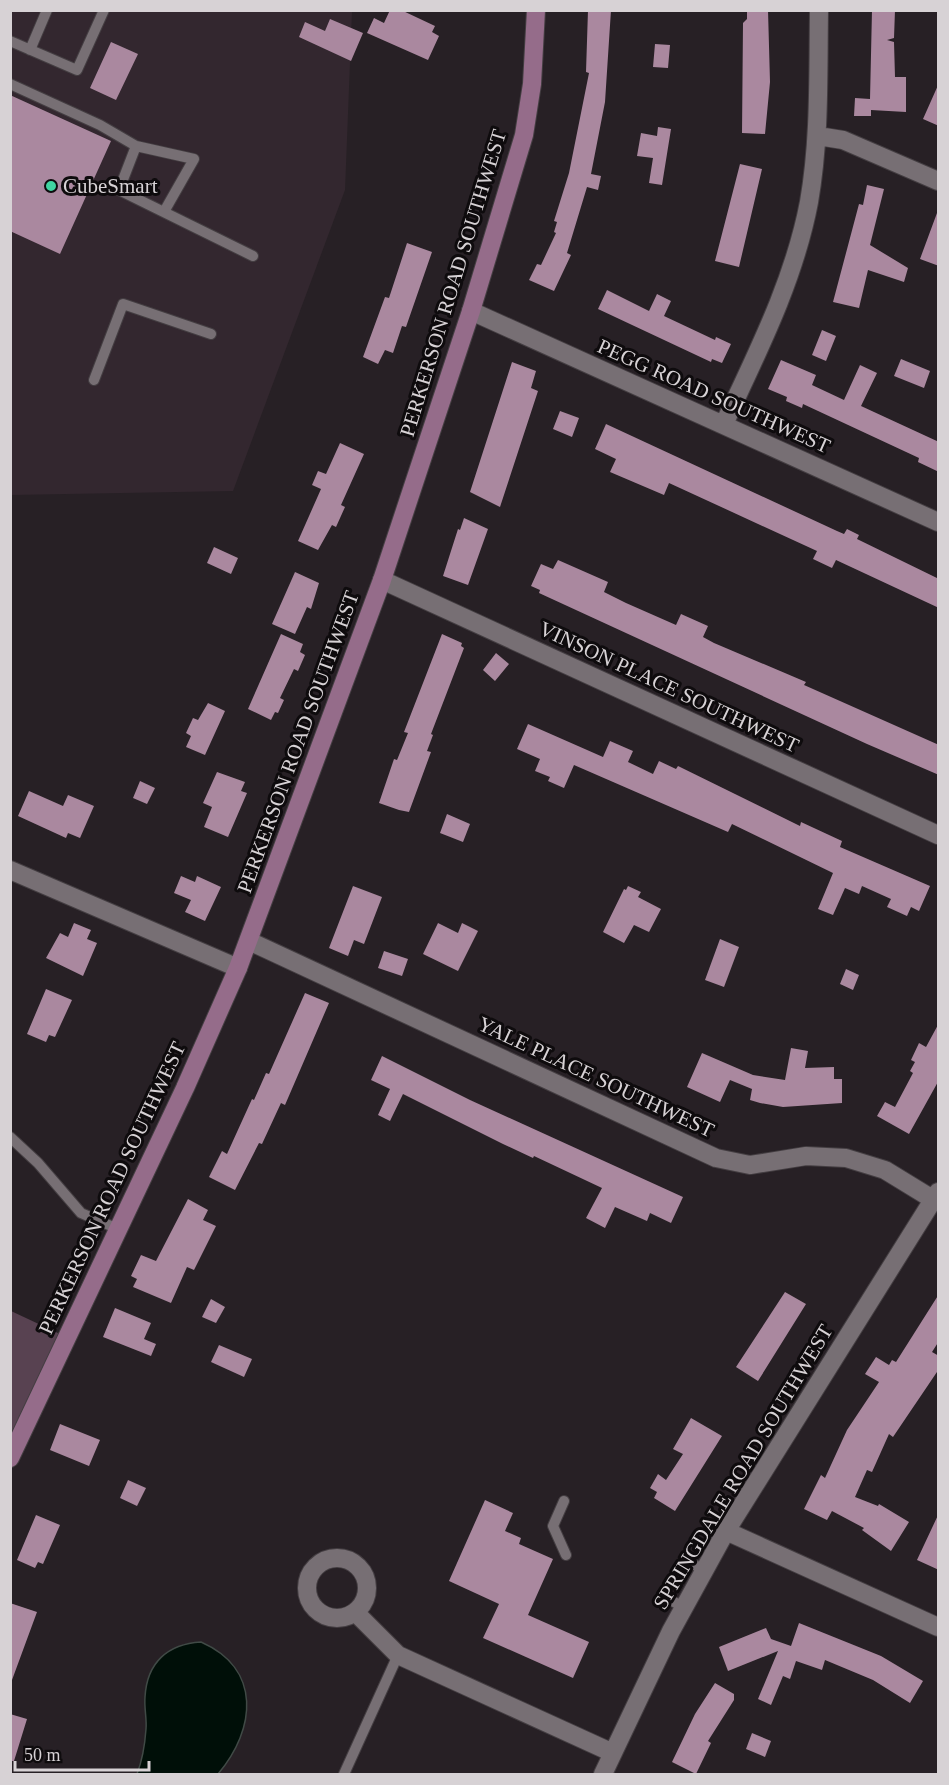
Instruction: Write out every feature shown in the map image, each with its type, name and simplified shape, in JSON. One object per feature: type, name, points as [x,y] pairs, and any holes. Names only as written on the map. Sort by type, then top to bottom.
[{"type":"street","name":"PERKERSON ROAD SOUTHWEST","points":[[10,1458],[238,968],[382,580],[471,311],[524,135],[532,84],[536,10]]},
{"type":"street","points":[[724,424],[772,320],[791,269],[808,204],[818,136],[819,10]]},
{"type":"street","points":[[818,136],[843,140],[939,181]]},
{"type":"street","name":"PEGG ROAD SOUTHWEST","points":[[471,311],[939,522]]},
{"type":"street","name":"VINSON PLACE SOUTHWEST","points":[[382,580],[939,835]]},
{"type":"street","points":[[10,870],[238,968]]},
{"type":"street","name":"YALE PLACE SOUTHWEST","points":[[249,940],[716,1158],[750,1165],[806,1155],[846,1158],[885,1170],[936,1196]]},
{"type":"street","name":"SPRINGDALE ROAD SOUTHWEST","points":[[603,1774],[676,1603],[705,1570],[726,1531],[936,1196]]},
{"type":"street","points":[[726,1531],[939,1627]]},
{"type":"street","points":[[355,1612],[398,1655],[613,1753]]},
{"type":"lane","points":[[30,50],[47,10]]},
{"type":"lane","points":[[10,41],[76,70],[104,10]]},
{"type":"lane","points":[[10,84],[100,125],[136,146],[194,159],[165,210]]},
{"type":"lane","points":[[136,146],[119,190],[165,210],[254,256]]},
{"type":"lane","points":[[94,380],[123,304],[211,334]]},
{"type":"lane","points":[[10,1137],[38,1163],[81,1213],[118,1229]]},
{"type":"lane","points":[[564,1502],[553,1526],[566,1555]]},
{"type":"lane","points":[[686,1561],[705,1570]]},
{"type":"lane","points":[[344,1774],[398,1655]]},
{"type":"shaded area","points":[[10,11],[352,11],[345,190],[233,491],[11,495]]},
{"type":"shaded area","points":[[11,1311],[60,1334],[11,1461]]},
{"type":"shaded area","points":[[201,1642],[221,1654],[235,1668],[243,1684],[247,1701],[245,1720],[231,1757],[218,1774],[137,1774],[145,1740],[145,1697],[150,1674],[161,1657],[169,1651]]},
{"type":"building","points":[[390,10],[401,10],[435,26],[432,32],[439,36],[428,60],[367,33],[374,18],[384,23]]},
{"type":"building","points":[[588,10],[611,10],[605,102],[591,174],[601,176],[598,190],[587,187],[567,253],[571,255],[554,291],[529,280],[537,264],[541,265],[556,233],[554,232],[557,222],[554,221],[569,173],[589,73],[586,72]]},
{"type":"building","points":[[747,10],[768,10],[770,82],[765,134],[742,133],[743,23],[747,19]]},
{"type":"building","points":[[872,10],[895,10],[894,38],[887,40],[894,42],[895,77],[906,77],[906,112],[871,110],[871,116],[854,116],[855,98],[870,99]]},
{"type":"building","points":[[330,19],[363,33],[351,61],[299,37],[305,22],[325,31]]},
{"type":"building","points":[[111,42],[138,54],[116,100],[90,88]]},
{"type":"building","points":[[655,44],[670,45],[668,68],[653,67]]},
{"type":"building","points":[[939,83],[939,126],[923,119]]},
{"type":"building","name":"CubeSmart","points":[[10,95],[111,141],[60,254],[10,231]]},
{"type":"building","points":[[658,127],[671,129],[662,185],[649,183],[653,158],[637,156],[641,133],[657,136]]},
{"type":"building","points":[[740,164],[762,169],[739,267],[715,261]]},
{"type":"building","points":[[867,185],[884,189],[870,245],[908,268],[904,282],[868,270],[859,308],[833,302],[859,204],[863,205]]},
{"type":"building","points":[[937,213],[939,213],[939,266],[920,259]]},
{"type":"building","points":[[407,243],[432,252],[406,327],[402,326],[393,353],[385,350],[378,364],[363,357],[385,297],[389,298]]},
{"type":"building","points":[[607,290],[649,311],[657,294],[671,301],[664,316],[715,340],[716,337],[731,344],[722,363],[712,359],[711,362],[598,309]]},
{"type":"building","points":[[822,330],[836,336],[826,361],[812,355]]},
{"type":"building","points":[[901,359],[930,371],[924,388],[894,376]]},
{"type":"building","points":[[781,360],[816,375],[812,385],[844,400],[860,365],[877,373],[861,406],[939,442],[939,472],[918,462],[919,458],[803,404],[802,408],[786,401],[787,397],[768,389]]},
{"type":"building","points":[[512,362],[536,371],[531,388],[538,391],[500,507],[470,492]]},
{"type":"building","points":[[560,411],[579,418],[572,437],[553,429]]},
{"type":"building","points":[[606,424],[837,531],[844,534],[847,529],[859,535],[857,539],[939,579],[939,608],[836,560],[832,568],[813,559],[817,551],[669,483],[664,495],[610,472],[616,459],[595,449]]},
{"type":"building","points":[[340,443],[364,454],[341,505],[345,507],[336,527],[332,525],[318,550],[298,541],[321,489],[312,485],[318,471],[326,474]]},
{"type":"building","points":[[464,518],[488,529],[468,585],[443,576],[458,529],[460,530]]},
{"type":"building","points":[[214,547],[238,558],[231,574],[207,563]]},
{"type":"building","points":[[558,560],[608,582],[604,592],[626,603],[676,625],[681,614],[708,626],[703,637],[714,643],[806,682],[804,685],[939,745],[939,775],[539,593],[540,590],[531,586],[541,564],[553,569]]},
{"type":"building","points":[[295,572],[319,583],[311,609],[307,607],[295,634],[272,624]]},
{"type":"building","points":[[281,634],[303,644],[300,652],[305,655],[298,671],[294,669],[280,698],[284,700],[278,713],[275,712],[271,720],[248,709]]},
{"type":"building","points":[[442,634],[462,643],[461,646],[464,648],[431,734],[433,735],[427,751],[431,752],[409,812],[399,810],[379,803],[394,759],[397,760],[408,733],[404,732]]},
{"type":"building","points":[[496,653],[509,664],[495,681],[483,670]]},
{"type":"building","points":[[208,703],[225,711],[205,755],[186,747],[191,736],[186,733],[193,718],[198,720]]},
{"type":"building","points":[[528,724],[603,757],[610,741],[633,751],[628,762],[653,774],[659,761],[676,769],[678,766],[800,826],[801,822],[842,841],[840,847],[930,886],[919,911],[911,907],[907,916],[887,907],[891,899],[862,886],[859,894],[845,888],[833,915],[818,909],[833,873],[732,824],[728,832],[574,765],[564,788],[548,781],[550,777],[535,771],[540,759],[517,749]]},
{"type":"building","points":[[217,772],[245,782],[241,791],[247,793],[228,837],[204,827],[212,807],[203,803]]},
{"type":"building","points":[[140,781],[155,788],[147,804],[133,798]]},
{"type":"building","points":[[29,791],[63,806],[68,795],[94,806],[80,838],[68,833],[66,838],[18,816]]},
{"type":"building","points":[[447,814],[470,824],[463,842],[440,833]]},
{"type":"building","points":[[181,876],[195,882],[197,876],[221,887],[205,921],[185,912],[191,900],[174,893]]},
{"type":"building","points":[[353,886],[382,897],[364,944],[354,940],[348,956],[329,948]]},
{"type":"building","points":[[628,886],[641,892],[638,897],[661,909],[649,932],[634,925],[624,943],[603,932],[624,889],[626,890]]},
{"type":"building","points":[[74,923],[91,930],[87,939],[97,943],[83,976],[46,958],[60,933],[68,937]]},
{"type":"building","points":[[438,923],[458,933],[462,923],[478,931],[458,971],[423,954]]},
{"type":"building","points":[[720,939],[739,947],[724,987],[705,980]]},
{"type":"building","points":[[384,951],[408,959],[402,976],[378,968]]},
{"type":"building","points":[[846,969],[859,975],[853,990],[840,984]]},
{"type":"building","points":[[46,989],[72,1000],[55,1037],[49,1035],[46,1042],[27,1034]]},
{"type":"building","points":[[305,993],[329,1003],[285,1105],[281,1103],[262,1144],[259,1143],[235,1190],[209,1177],[222,1151],[227,1154],[252,1099],[254,1100],[266,1073],[269,1074]]},
{"type":"building","points":[[939,1023],[939,1080],[909,1134],[877,1116],[885,1102],[895,1107],[913,1073],[910,1071],[915,1062],[911,1060],[919,1043],[926,1047]]},
{"type":"building","points":[[791,1048],[808,1051],[805,1068],[834,1067],[834,1079],[842,1079],[842,1103],[783,1107],[760,1103],[750,1100],[752,1089],[730,1080],[720,1102],[687,1087],[702,1053],[753,1075],[785,1080]]},
{"type":"building","points":[[382,1056],[470,1100],[683,1197],[671,1223],[650,1213],[647,1221],[615,1207],[605,1228],[586,1218],[602,1188],[503,1144],[403,1094],[390,1121],[378,1115],[390,1089],[371,1080]]},
{"type":"building","points":[[188,1199],[208,1210],[203,1220],[216,1226],[194,1270],[187,1267],[171,1303],[133,1287],[137,1279],[131,1276],[141,1255],[156,1261]]},
{"type":"building","points":[[785,1292],[806,1304],[758,1381],[736,1367]]},
{"type":"building","points":[[939,1294],[939,1341],[932,1352],[939,1356],[939,1369],[893,1437],[889,1434],[872,1472],[867,1470],[855,1497],[878,1506],[879,1504],[909,1522],[891,1551],[862,1530],[864,1528],[832,1511],[827,1520],[804,1509],[821,1475],[825,1478],[847,1430],[879,1382],[865,1374],[876,1357],[889,1365],[892,1360],[896,1362]]},
{"type":"building","points":[[211,1299],[225,1307],[216,1323],[202,1317]]},
{"type":"building","points":[[115,1308],[151,1323],[144,1339],[156,1344],[151,1356],[103,1337]]},
{"type":"building","points":[[219,1345],[252,1359],[244,1377],[211,1362]]},
{"type":"building","points":[[691,1418],[722,1436],[675,1511],[654,1498],[657,1492],[650,1488],[658,1474],[666,1480],[683,1454],[673,1449]]},
{"type":"building","points":[[60,1424],[100,1440],[89,1466],[50,1450]]},
{"type":"building","points":[[128,1480],[146,1488],[137,1506],[120,1498]]},
{"type":"building","points":[[485,1500],[513,1513],[505,1531],[521,1538],[519,1544],[553,1559],[528,1615],[589,1642],[573,1678],[483,1638],[499,1604],[449,1581]]},
{"type":"building","points":[[939,1513],[939,1570],[917,1560]]},
{"type":"building","points":[[36,1515],[60,1525],[43,1564],[38,1562],[35,1568],[17,1560]]},
{"type":"building","points":[[10,1603],[37,1612],[12,1680],[10,1680]]},
{"type":"building","points":[[799,1623],[881,1656],[923,1681],[910,1703],[873,1680],[825,1660],[822,1670],[796,1661],[790,1679],[783,1676],[771,1705],[758,1699],[778,1651],[728,1671],[719,1647],[766,1628],[771,1639],[791,1646]]},
{"type":"building","points":[[715,1683],[734,1694],[734,1700],[708,1741],[711,1743],[696,1774],[672,1762],[695,1714]]},
{"type":"building","points":[[10,1714],[27,1719],[14,1761],[10,1761]]},
{"type":"building","points":[[752,1733],[771,1741],[765,1757],[746,1749]]},
{"type":"place","name":"CubeSmart","points":[[51,186]]}]
